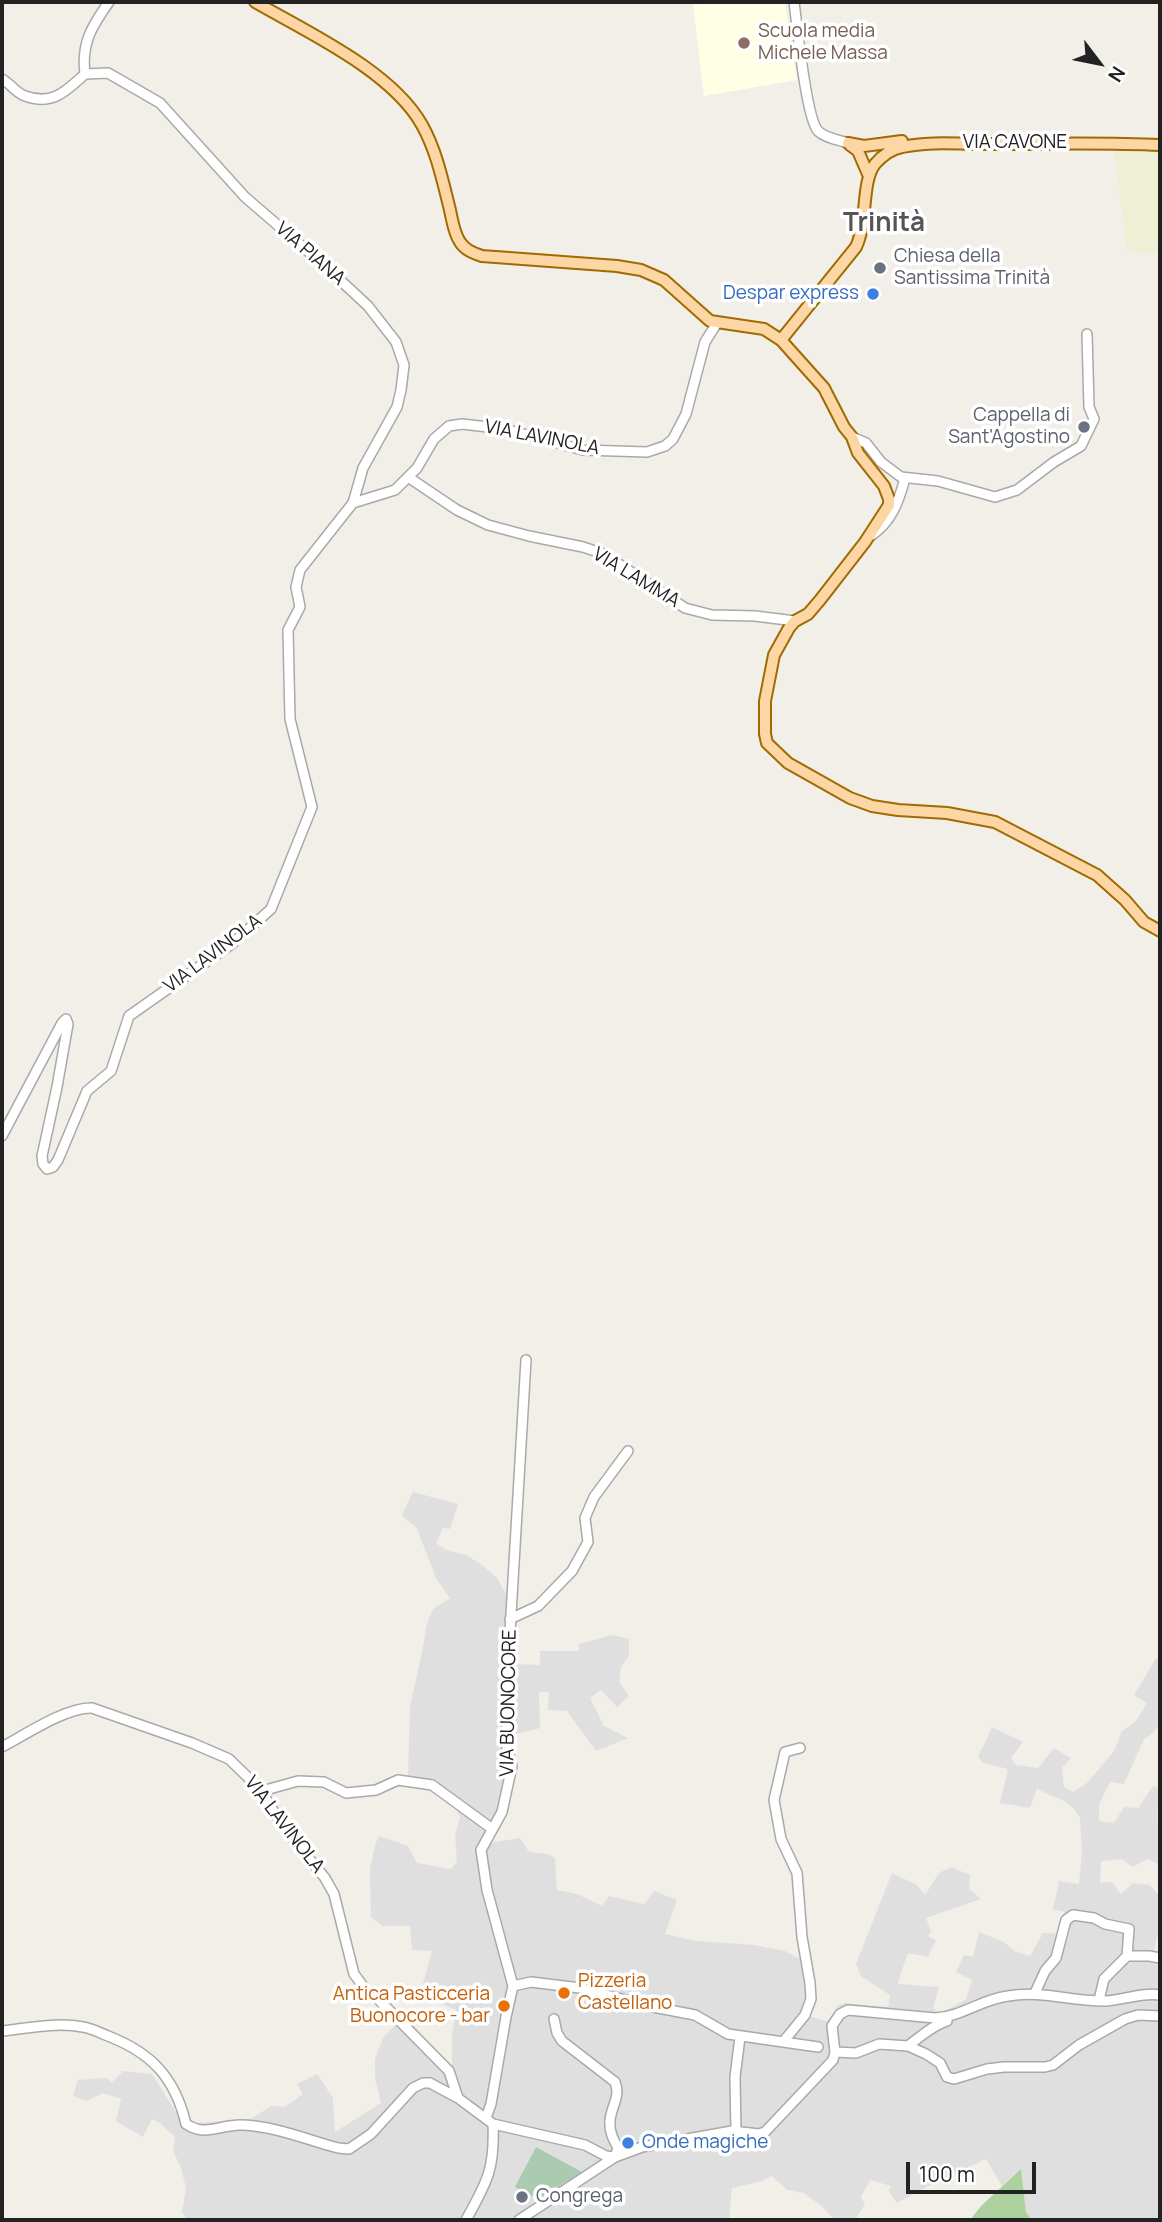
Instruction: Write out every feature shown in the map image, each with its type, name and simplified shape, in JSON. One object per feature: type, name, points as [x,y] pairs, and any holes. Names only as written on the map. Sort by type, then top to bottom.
[{"type":"main road","points":[[255,2],[376,75],[408,105],[432,144],[457,235],[467,250],[482,256],[641,270],[664,280],[683,295],[702,316],[717,323],[764,329],[781,340],[824,388],[858,453],[884,486],[889,505],[820,600],[808,614],[789,628],[774,654],[765,701],[767,743],[788,763],[850,799],[872,806],[939,812],[995,822],[1097,875],[1125,900],[1144,922],[1160,931]]},
{"type":"main road","points":[[848,143],[864,146],[927,140],[939,144]]},
{"type":"main road","points":[[848,143],[858,151],[868,174]]},
{"type":"main road","name":"VIA CAVONE","points":[[876,163],[897,148],[939,144],[1160,145]]},
{"type":"main road","points":[[781,340],[856,247],[861,234],[868,174],[876,163],[864,146]]},
{"type":"street","points":[[2,79],[22,95],[53,99],[60,96],[85,74],[86,41],[109,2]]},
{"type":"street","points":[[793,2],[805,85],[814,124],[823,135],[848,143]]},
{"type":"street","name":"VIA PIANA","points":[[85,74],[108,73],[160,103],[245,197],[325,265],[359,298],[396,342],[404,365],[397,407],[363,468],[353,503]]},
{"type":"street","name":"VIA LAVINOLA","points":[[2,1136],[66,1020],[68,1024],[58,1087],[42,1156],[43,1164],[47,1168],[53,1167],[87,1091],[111,1071],[130,1016],[233,943],[271,909],[312,807],[290,719],[288,630],[299,607],[296,587],[300,570],[353,503],[395,490],[417,468],[434,439],[449,426],[462,424],[505,429],[583,450],[647,452],[665,446],[673,439],[686,414],[705,342],[717,323]]},
{"type":"street","points":[[852,438],[866,443],[886,468],[905,478],[938,481],[1001,497],[1017,490],[1054,462],[1082,446],[1094,419],[1089,407],[1087,334]]},
{"type":"street","name":"VIA LAMMA","points":[[408,477],[457,510],[488,525],[604,554],[685,608],[712,615],[795,621]]},
{"type":"street","points":[[868,537],[878,531],[895,509],[905,478]]},
{"type":"street","name":"VIA BUONOCORE","points":[[490,2121],[513,1986],[482,1864],[481,1850],[502,1812],[512,1766],[508,1748],[506,1682],[526,1360]]},
{"type":"street","points":[[510,1619],[538,1605],[572,1572],[588,1542],[585,1518],[594,1497],[628,1451]]},
{"type":"street","name":"VIA LAVINOLA","points":[[2,1747],[65,1715],[84,1707],[92,1707],[229,1759],[262,1791],[290,1835],[325,1878],[334,1894],[354,1974],[366,1990],[449,2071],[458,2098]]},
{"type":"street","points":[[783,2042],[805,2015],[811,1999],[797,1873],[780,1839],[774,1800],[785,1752],[800,1748]]},
{"type":"street","points":[[262,1791],[298,1781],[324,1782],[346,1793],[376,1790],[398,1780],[432,1785],[491,1828]]},
{"type":"street","points":[[1035,1993],[1045,1971],[1056,1958],[1066,1920],[1073,1915],[1129,1929],[1127,1956],[1104,1979],[1098,2000]]},
{"type":"street","points":[[1127,1956],[1160,1958]]},
{"type":"street","points":[[513,1986],[531,1982],[580,1989],[695,2015],[728,2034],[740,2037],[818,2047]]},
{"type":"street","points":[[519,2220],[615,2157],[642,2147],[736,2131],[758,2134],[770,2128],[828,2068],[835,2052],[832,2026],[840,2014],[848,2010],[948,2018],[985,2001],[1007,1996],[1035,1993],[1098,2000],[1160,1995]]},
{"type":"street","points":[[908,2046],[937,2024],[952,2020],[985,2001]]},
{"type":"street","points":[[835,2052],[856,2053],[879,2044],[908,2046],[940,2063],[947,2077],[954,2079],[987,2069],[1053,2065],[1079,2045],[1125,2019],[1138,2015],[1160,2016]]},
{"type":"street","points":[[554,2019],[562,2041],[615,2082],[618,2096],[610,2122],[611,2133],[618,2148],[615,2157]]},
{"type":"street","points":[[2,2031],[54,2026],[83,2027],[139,2050],[174,2087],[186,2124],[202,2131],[237,2124],[256,2126],[349,2149],[371,2134],[413,2088],[430,2083],[458,2098],[490,2121],[585,2145],[606,2156],[615,2157]]},
{"type":"street","points":[[736,2131],[735,2077],[740,2037]]},
{"type":"street","points":[[466,2220],[489,2178],[494,2148],[490,2121]]},
{"type":"shaded area","name":"Scuola media Michele Massa","points":[[714,2],[785,2],[797,80],[704,96],[693,5]]},
{"type":"shaded area","points":[[1114,150],[1160,150],[1160,254],[1127,252]]},
{"type":"shaded area","points":[[413,1492],[458,1504],[450,1529],[443,1528],[436,1543],[446,1550],[466,1555],[482,1565],[497,1578],[518,1610],[512,1664],[540,1665],[540,1651],[579,1651],[579,1644],[612,1635],[629,1639],[629,1656],[621,1667],[619,1682],[629,1696],[617,1707],[601,1690],[590,1698],[604,1726],[628,1738],[596,1751],[567,1711],[548,1710],[549,1692],[539,1692],[540,1728],[512,1735],[516,1755],[504,1813],[489,1843],[520,1838],[529,1852],[548,1854],[555,1858],[557,1890],[577,1894],[602,1906],[609,1896],[644,1904],[654,1891],[677,1900],[665,1934],[696,1941],[754,1945],[785,1951],[812,1965],[814,1991],[807,2016],[827,2021],[839,2005],[845,2003],[888,2007],[890,1995],[861,1976],[856,1964],[892,1873],[917,1885],[925,1895],[939,1873],[951,1867],[970,1875],[969,1889],[981,1899],[926,1918],[931,1931],[928,1936],[936,1940],[928,1957],[908,1953],[898,1984],[939,1987],[933,2008],[940,2014],[966,1999],[972,1980],[956,1972],[964,1955],[973,1957],[979,1932],[1004,1942],[1014,1951],[1030,1956],[1043,1933],[1062,1934],[1067,1916],[1063,1911],[1053,1910],[1059,1881],[1079,1884],[1082,1851],[1080,1818],[1072,1807],[1062,1800],[1037,1789],[1030,1808],[1000,1803],[1008,1769],[983,1763],[978,1757],[992,1727],[1023,1742],[1011,1758],[1016,1765],[1038,1768],[1054,1748],[1071,1758],[1062,1768],[1064,1787],[1073,1792],[1087,1783],[1114,1751],[1122,1731],[1136,1721],[1147,1703],[1134,1695],[1160,1656],[1160,1723],[1153,1733],[1144,1739],[1124,1784],[1110,1782],[1099,1805],[1099,1821],[1114,1823],[1124,1807],[1138,1808],[1153,1786],[1160,1788],[1160,1808],[1157,1815],[1160,1825],[1160,1865],[1148,1859],[1132,1867],[1122,1859],[1101,1861],[1100,1883],[1112,1882],[1121,1894],[1133,1883],[1150,1885],[1160,1896],[1160,1925],[1154,1951],[1160,1953],[1160,2220],[1032,2220],[1026,2212],[1021,2169],[1002,2186],[986,2159],[897,2203],[889,2191],[891,2186],[870,2180],[861,2197],[865,2205],[855,2220],[834,2220],[823,2207],[804,2193],[787,2190],[772,2176],[763,2181],[732,2188],[729,2220],[187,2220],[182,2212],[186,2188],[173,2151],[175,2137],[152,2119],[143,2137],[116,2121],[121,2099],[103,2093],[86,2101],[73,2096],[78,2080],[106,2078],[112,2082],[123,2071],[152,2074],[176,2112],[196,2123],[251,2119],[271,2106],[285,2107],[303,2094],[297,2084],[317,2074],[333,2098],[335,2132],[381,2103],[375,2077],[375,2059],[383,2038],[404,2015],[447,2066],[452,2065],[452,2036],[456,2010],[420,1995],[432,1951],[412,1950],[410,1926],[383,1926],[371,1917],[370,1869],[379,1836],[408,1846],[417,1863],[451,1869],[457,1861],[455,1836],[460,1817],[454,1805],[429,1789],[417,1777],[408,1776],[410,1706],[427,1623],[433,1609],[450,1598],[437,1580],[417,1529],[402,1515]]},
{"type":"shaded area","points":[[536,2147],[582,2172],[538,2199],[515,2187]]},
{"type":"green space","points":[[1021,2169],[1026,2212],[1032,2220],[970,2220],[981,2206]]},
{"type":"place","name":"Scuola media Michele Massa","points":[[744,43]]},
{"type":"place","name":"Chiesa della Santissima Trinità","points":[[880,268]]},
{"type":"place","name":"Despar express","points":[[873,294]]},
{"type":"place","name":"Cappella di Sant'Agostino","points":[[1084,427]]},
{"type":"place","name":"Pizzeria Castellano","points":[[564,1993]]},
{"type":"place","name":"Antica Pasticceria Buonocore - bar","points":[[504,2006]]},
{"type":"place","name":"Onde magiche","points":[[628,2143]]},
{"type":"place","name":"Congrega","points":[[522,2197]]},
{"type":"district","name":"Trinità","points":[[884,224]]}]
